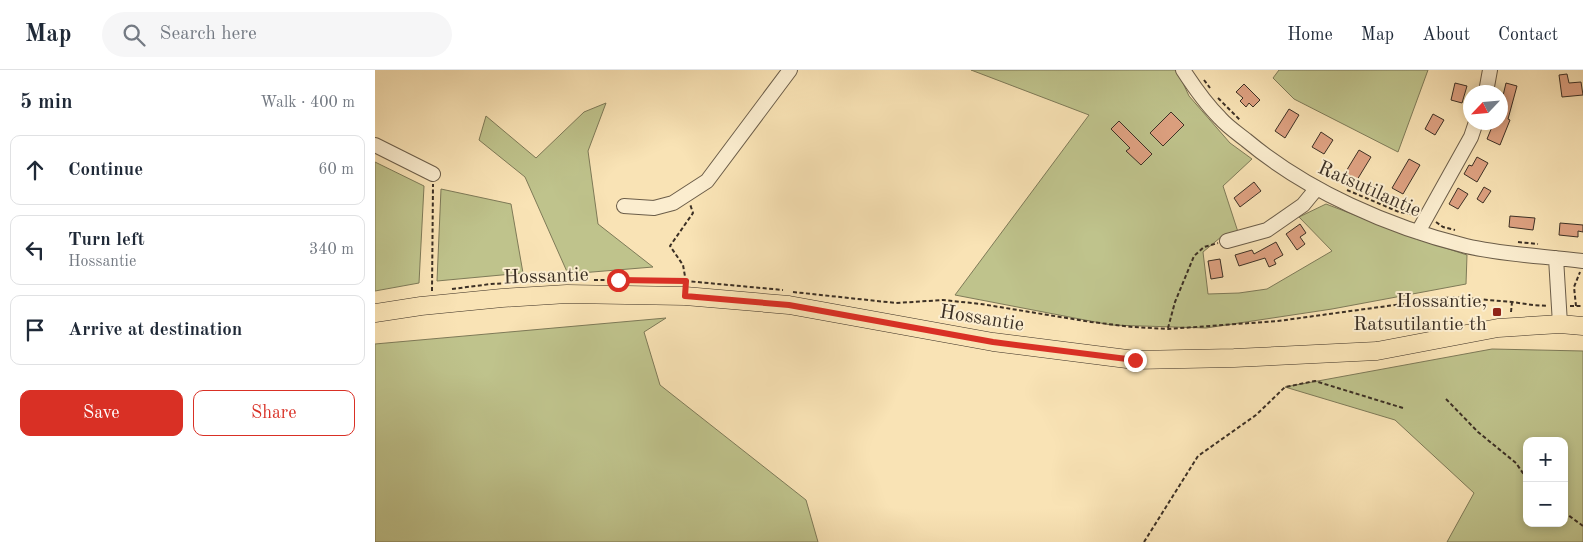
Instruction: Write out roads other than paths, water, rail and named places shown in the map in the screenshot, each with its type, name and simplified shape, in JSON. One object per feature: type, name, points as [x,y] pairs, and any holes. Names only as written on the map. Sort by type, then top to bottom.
[{"type":"main road","name":"Hossantie","points":[[375,313],[421,306],[502,298],[685,289],[789,305],[993,342],[1135,360],[1235,358],[1377,351],[1498,328],[1559,324],[1583,326]]},
{"type":"street","points":[[624,206],[654,208],[673,202],[707,182],[790,70]]},
{"type":"street","name":"Ratsutilantie","points":[[1183,70],[1199,94],[1221,119],[1257,149],[1291,173],[1337,200],[1417,232],[1468,246],[1556,258],[1582,265]]},
{"type":"street","points":[[1487,85],[1490,70]]},
{"type":"street","points":[[1417,232],[1473,130]]},
{"type":"street","points":[[375,145],[433,174]]},
{"type":"street","points":[[1227,241],[1267,230],[1303,206],[1317,188]]},
{"type":"street","points":[[1556,258],[1559,324]]},
{"type":"place","name":"Hossantie, Ratsutilantie th","points":[[1497,312]]}]
